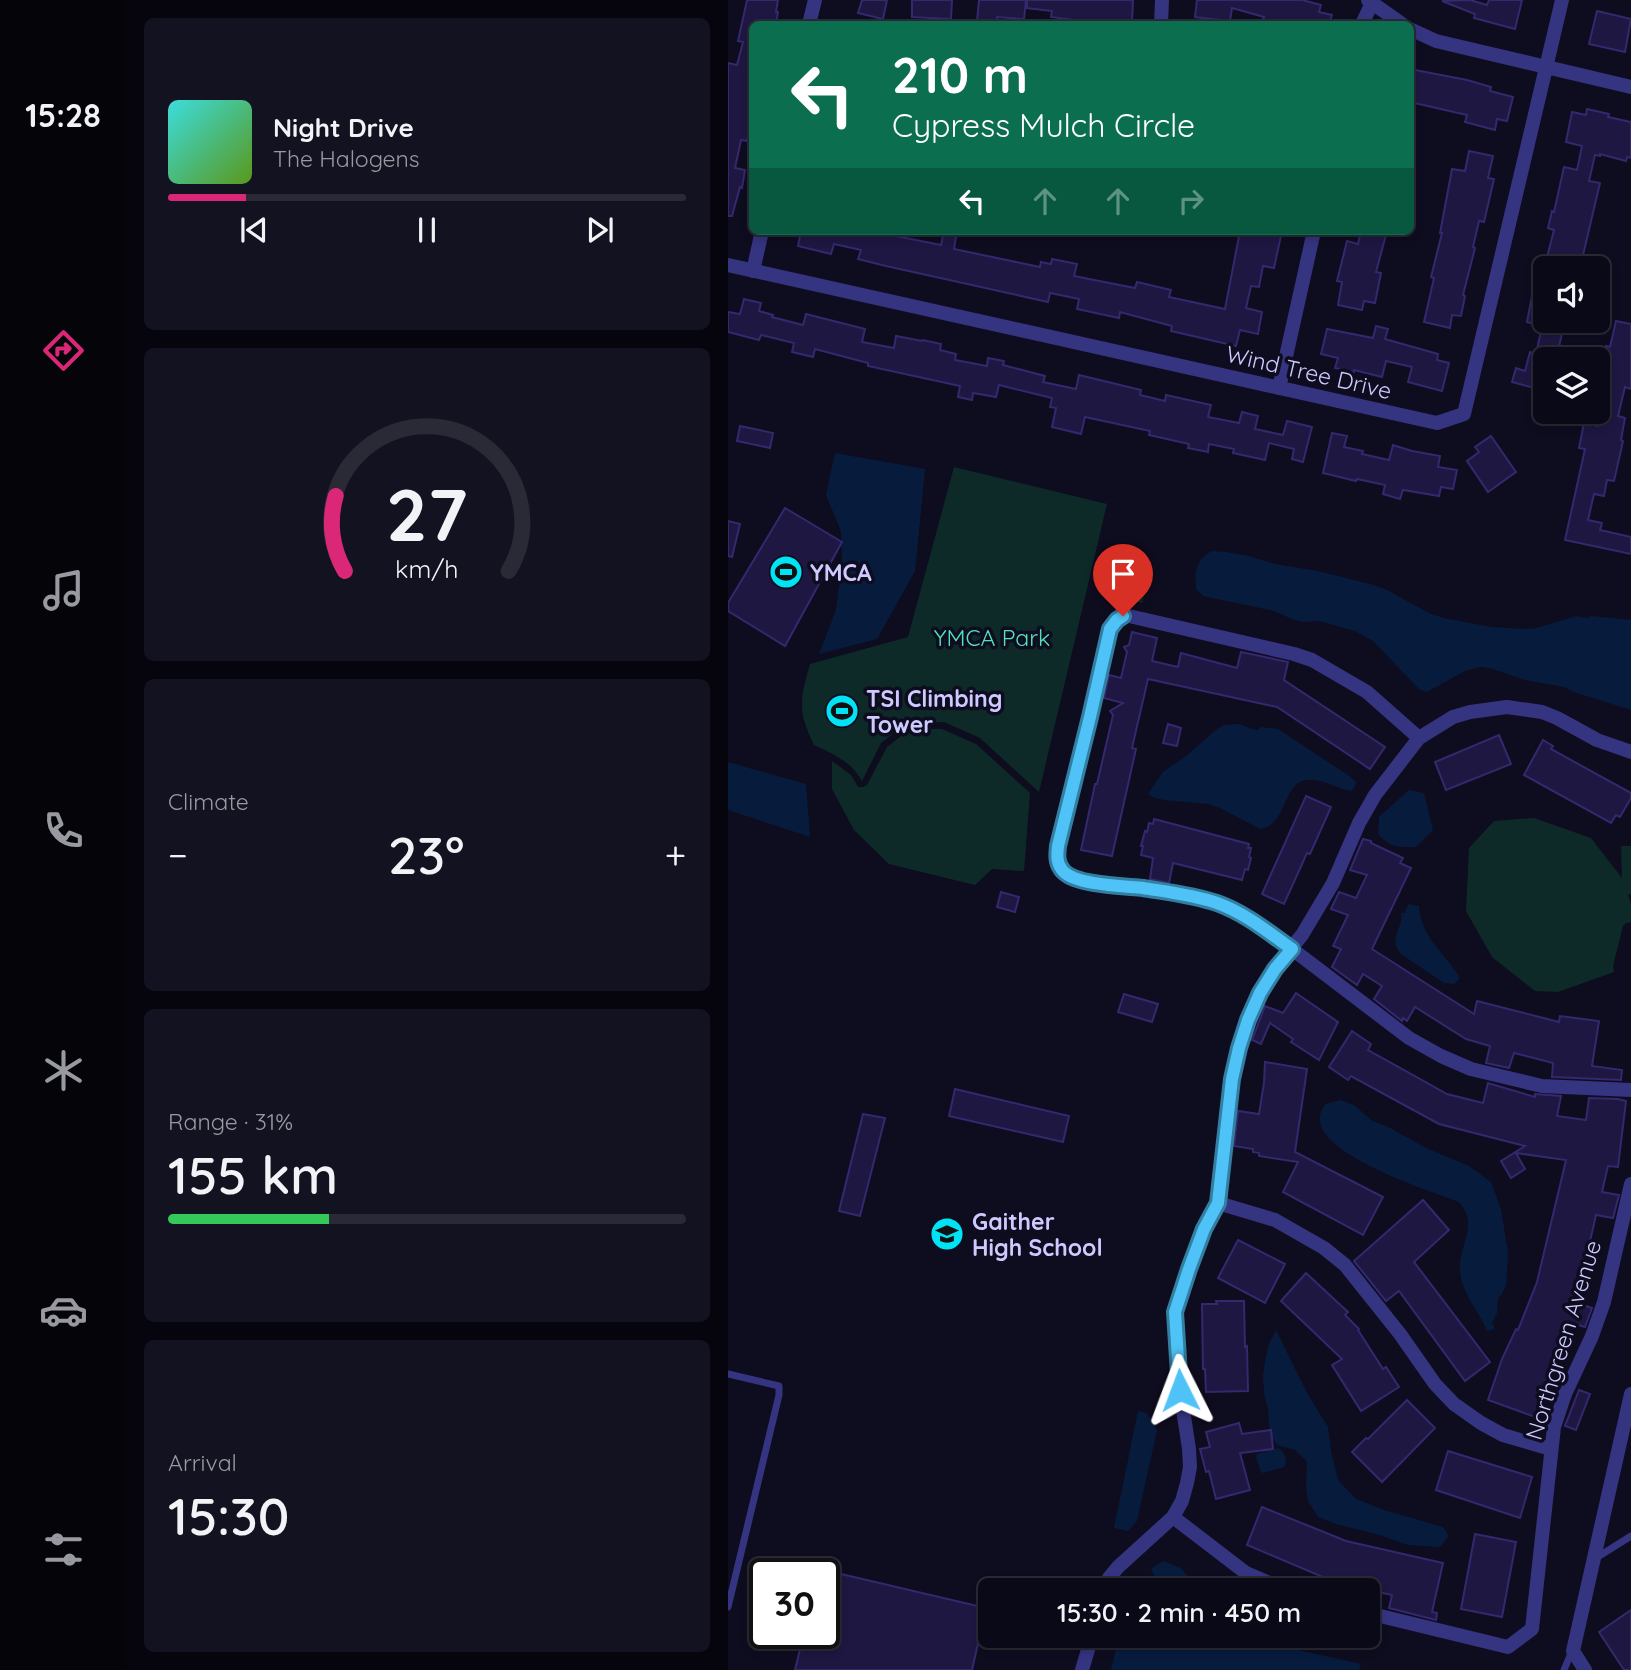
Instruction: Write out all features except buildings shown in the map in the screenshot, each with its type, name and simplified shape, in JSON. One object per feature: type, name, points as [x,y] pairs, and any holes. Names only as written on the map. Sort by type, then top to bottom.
[{"type":"street","points":[[810,21],[815,0]]},
{"type":"street","points":[[1161,21],[1162,0]]},
{"type":"street","name":"Wind Tree Drive","points":[[728,265],[1437,423],[1464,414],[1562,0]]},
{"type":"street","points":[[1363,21],[1370,1],[1398,21]]},
{"type":"street","points":[[1414,31],[1436,41],[1631,87]]},
{"type":"street","points":[[753,271],[761,235]]},
{"type":"street","points":[[1279,388],[1313,235]]},
{"type":"street","points":[[1419,738],[1367,692],[1303,657],[1123,616],[1110,629],[1057,859],[1063,871],[1073,877],[1090,882],[1194,896],[1244,915],[1409,1038],[1471,1069],[1542,1086],[1631,1090]]},
{"type":"street","points":[[1110,1578],[1118,1567],[1174,1517],[1188,1483],[1189,1449],[1180,1390],[1175,1312],[1200,1239],[1218,1203],[1232,1079],[1248,1020],[1260,993],[1302,935],[1333,883],[1359,823],[1375,795],[1419,738],[1453,718],[1470,712],[1507,707],[1542,712],[1597,740],[1631,752]]},
{"type":"street","name":"Northgreen Avenue","points":[[1380,1616],[1508,1647],[1532,1629],[1554,1427],[1604,1302],[1631,1184]]},
{"type":"street","points":[[1218,1203],[1276,1220],[1324,1248],[1345,1265],[1400,1334],[1435,1384],[1454,1404],[1503,1435],[1551,1449]]},
{"type":"street","points":[[1585,1670],[1573,1651],[1631,1394]]},
{"type":"street","points":[[1174,1517],[1246,1573],[1258,1578]]},
{"type":"street","points":[[1082,1670],[1088,1648]]},
{"type":"lane","points":[[728,1374],[779,1386],[728,1607]]},
{"type":"lane","points":[[1593,1560],[1631,1536]]},
{"type":"lane","points":[[1564,1670],[1573,1651]]},
{"type":"green space","name":"YMCA Park","points":[[954,467],[1107,504],[1039,792],[980,738],[944,722],[907,723],[881,743],[862,781],[847,763],[814,745],[805,723],[802,696],[810,664],[908,637]]},
{"type":"green space","points":[[1105,564],[1150,574],[1142,603],[1098,591]]},
{"type":"green space","points":[[910,729],[942,729],[976,744],[1030,793],[1024,871],[992,869],[975,885],[889,864],[854,830],[832,789],[832,761],[851,775],[858,787],[863,787],[867,785],[887,747]]},
{"type":"green space","points":[[1534,818],[1591,838],[1622,878],[1621,846],[1631,846],[1631,894],[1628,895],[1631,922],[1623,926],[1613,966],[1614,972],[1558,992],[1535,991],[1492,957],[1466,911],[1469,848],[1494,821]]},
{"type":"water","points":[[835,453],[925,469],[915,571],[877,639],[819,654],[836,610],[842,563],[841,531],[826,495]]},
{"type":"water","points":[[1212,551],[1249,556],[1370,584],[1443,618],[1492,627],[1537,628],[1576,616],[1631,620],[1631,710],[1564,687],[1525,680],[1481,667],[1465,671],[1427,692],[1419,689],[1373,641],[1355,631],[1319,621],[1294,620],[1274,611],[1203,596],[1196,589],[1196,572],[1202,558]]},
{"type":"water","points":[[1239,724],[1255,730],[1261,727],[1278,729],[1348,775],[1356,782],[1354,788],[1351,791],[1314,780],[1300,782],[1293,788],[1276,820],[1260,829],[1208,804],[1164,800],[1148,794],[1163,772],[1217,729],[1224,725]]},
{"type":"water","points":[[728,762],[806,784],[810,837],[728,810]]},
{"type":"water","points":[[1409,790],[1424,793],[1433,830],[1416,847],[1395,846],[1378,834],[1379,817]]},
{"type":"water","points":[[1409,904],[1419,906],[1420,917],[1429,936],[1460,978],[1454,984],[1444,983],[1401,954],[1397,948],[1396,938],[1401,913],[1404,913]]},
{"type":"water","points":[[1340,1100],[1354,1105],[1371,1120],[1469,1166],[1491,1182],[1501,1209],[1508,1253],[1506,1285],[1498,1298],[1497,1313],[1492,1323],[1495,1329],[1487,1331],[1461,1280],[1460,1262],[1468,1219],[1459,1202],[1369,1165],[1345,1151],[1327,1136],[1320,1120],[1326,1104]]},
{"type":"water","points":[[1276,1330],[1307,1393],[1328,1427],[1338,1480],[1356,1499],[1443,1527],[1449,1536],[1440,1547],[1408,1545],[1318,1517],[1308,1501],[1307,1461],[1295,1450],[1277,1445],[1270,1435],[1263,1374],[1268,1346]]},
{"type":"water","points":[[1138,1411],[1147,1413],[1157,1430],[1137,1521],[1128,1531],[1114,1528]]},
{"type":"water","points":[[1278,1448],[1285,1456],[1284,1467],[1261,1472],[1257,1454]]},
{"type":"water","points":[[1163,1561],[1181,1568],[1189,1578],[1155,1578],[1151,1569]]},
{"type":"water","points":[[1116,1648],[1289,1648],[1361,1664],[1359,1670],[1111,1670]]},
{"type":"place","name":"YMCA","points":[[786,572]]},
{"type":"place","name":"TSI Climbing Tower","points":[[842,711]]},
{"type":"place","name":"Gaither High School","points":[[947,1234]]},
{"type":"route","points":[[1123,616],[1110,629],[1058,846],[1057,859],[1063,871],[1090,882],[1194,896],[1218,904],[1244,915],[1292,949],[1260,993],[1239,1048],[1232,1079],[1218,1203],[1204,1229],[1175,1312],[1180,1390]]}]
